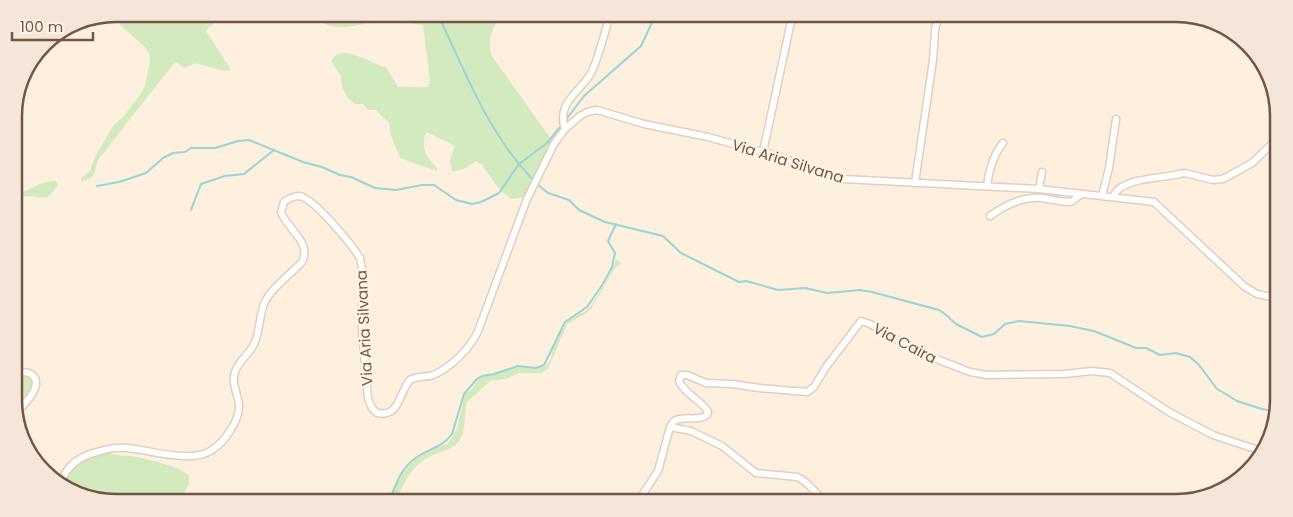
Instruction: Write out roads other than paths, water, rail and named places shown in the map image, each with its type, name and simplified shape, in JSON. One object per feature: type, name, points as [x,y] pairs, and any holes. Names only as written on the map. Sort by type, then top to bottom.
[{"type":"street","name":"Via Aria Silvana","points":[[565,129],[563,122],[564,112],[571,96],[593,71],[608,22]]},
{"type":"street","points":[[763,152],[791,22]]},
{"type":"street","points":[[915,183],[933,60],[934,30],[937,22]]},
{"type":"street","name":"Via Aria Silvana","points":[[63,478],[75,462],[88,454],[102,450],[127,448],[192,456],[208,452],[218,445],[230,430],[237,416],[238,405],[233,380],[234,373],[255,342],[265,302],[302,262],[305,256],[302,244],[285,221],[281,212],[284,202],[289,198],[301,196],[316,205],[360,258],[362,269],[362,331],[367,392],[372,408],[377,413],[390,412],[396,407],[410,380],[435,374],[454,361],[471,345],[527,199],[548,156],[565,129],[587,112],[602,110],[644,124],[708,137],[763,152],[843,179],[1039,189],[1154,202],[1245,287],[1257,294],[1270,297]]},
{"type":"street","points":[[1102,196],[1109,168],[1116,119]]},
{"type":"street","points":[[987,186],[988,176],[995,155],[1003,143]]},
{"type":"street","points":[[1113,197],[1120,187],[1132,182],[1185,173],[1213,180],[1223,179],[1252,163],[1270,146]]},
{"type":"street","points":[[1039,189],[1042,172]]},
{"type":"street","name":"Via Aria Silvana","points":[[990,216],[999,209],[1021,200],[1043,198],[1070,202],[1080,194]]},
{"type":"street","name":"Via Caira","points":[[670,428],[677,419],[703,417],[708,412],[704,406],[682,388],[679,381],[681,375],[687,375],[706,383],[807,392],[812,389],[826,367],[861,321],[870,324],[920,353],[970,372],[987,374],[1054,374],[1092,371],[1110,374],[1169,412],[1213,435],[1256,450]]},
{"type":"street","points":[[22,373],[28,373],[36,381],[34,390],[22,405]]},
{"type":"street","points":[[643,494],[658,471],[670,428],[691,431],[722,446],[756,473],[803,479],[817,494]]},
{"type":"waterway","points":[[441,22],[491,123],[503,143],[534,181]]},
{"type":"waterway","points":[[565,121],[584,96],[641,46],[652,22]]},
{"type":"waterway","points":[[97,186],[119,182],[146,173],[163,158],[173,153],[185,152],[191,148],[215,148],[238,141],[249,140],[303,162],[351,177],[375,188],[396,190],[422,185],[434,185],[456,200],[472,204],[481,202],[499,193],[519,164],[547,143],[560,127]]},
{"type":"waterway","points":[[191,210],[201,184],[225,176],[244,174],[274,150]]},
{"type":"waterway","points":[[537,184],[548,193],[569,200],[579,210],[605,222],[663,236],[681,253],[739,282],[746,281],[778,290],[805,288],[827,293],[860,290],[872,292],[939,310],[956,324],[982,337],[994,334],[1005,324],[1019,321],[1070,326],[1094,331],[1136,348],[1146,348],[1160,355],[1176,353],[1190,357],[1199,365],[1217,389],[1237,401],[1270,410]]},
{"type":"waterway","points":[[392,494],[407,465],[417,457],[440,445],[452,434],[464,394],[477,379],[518,366],[536,368],[544,365],[565,322],[587,307],[612,267],[615,253],[608,241],[616,224]]}]
